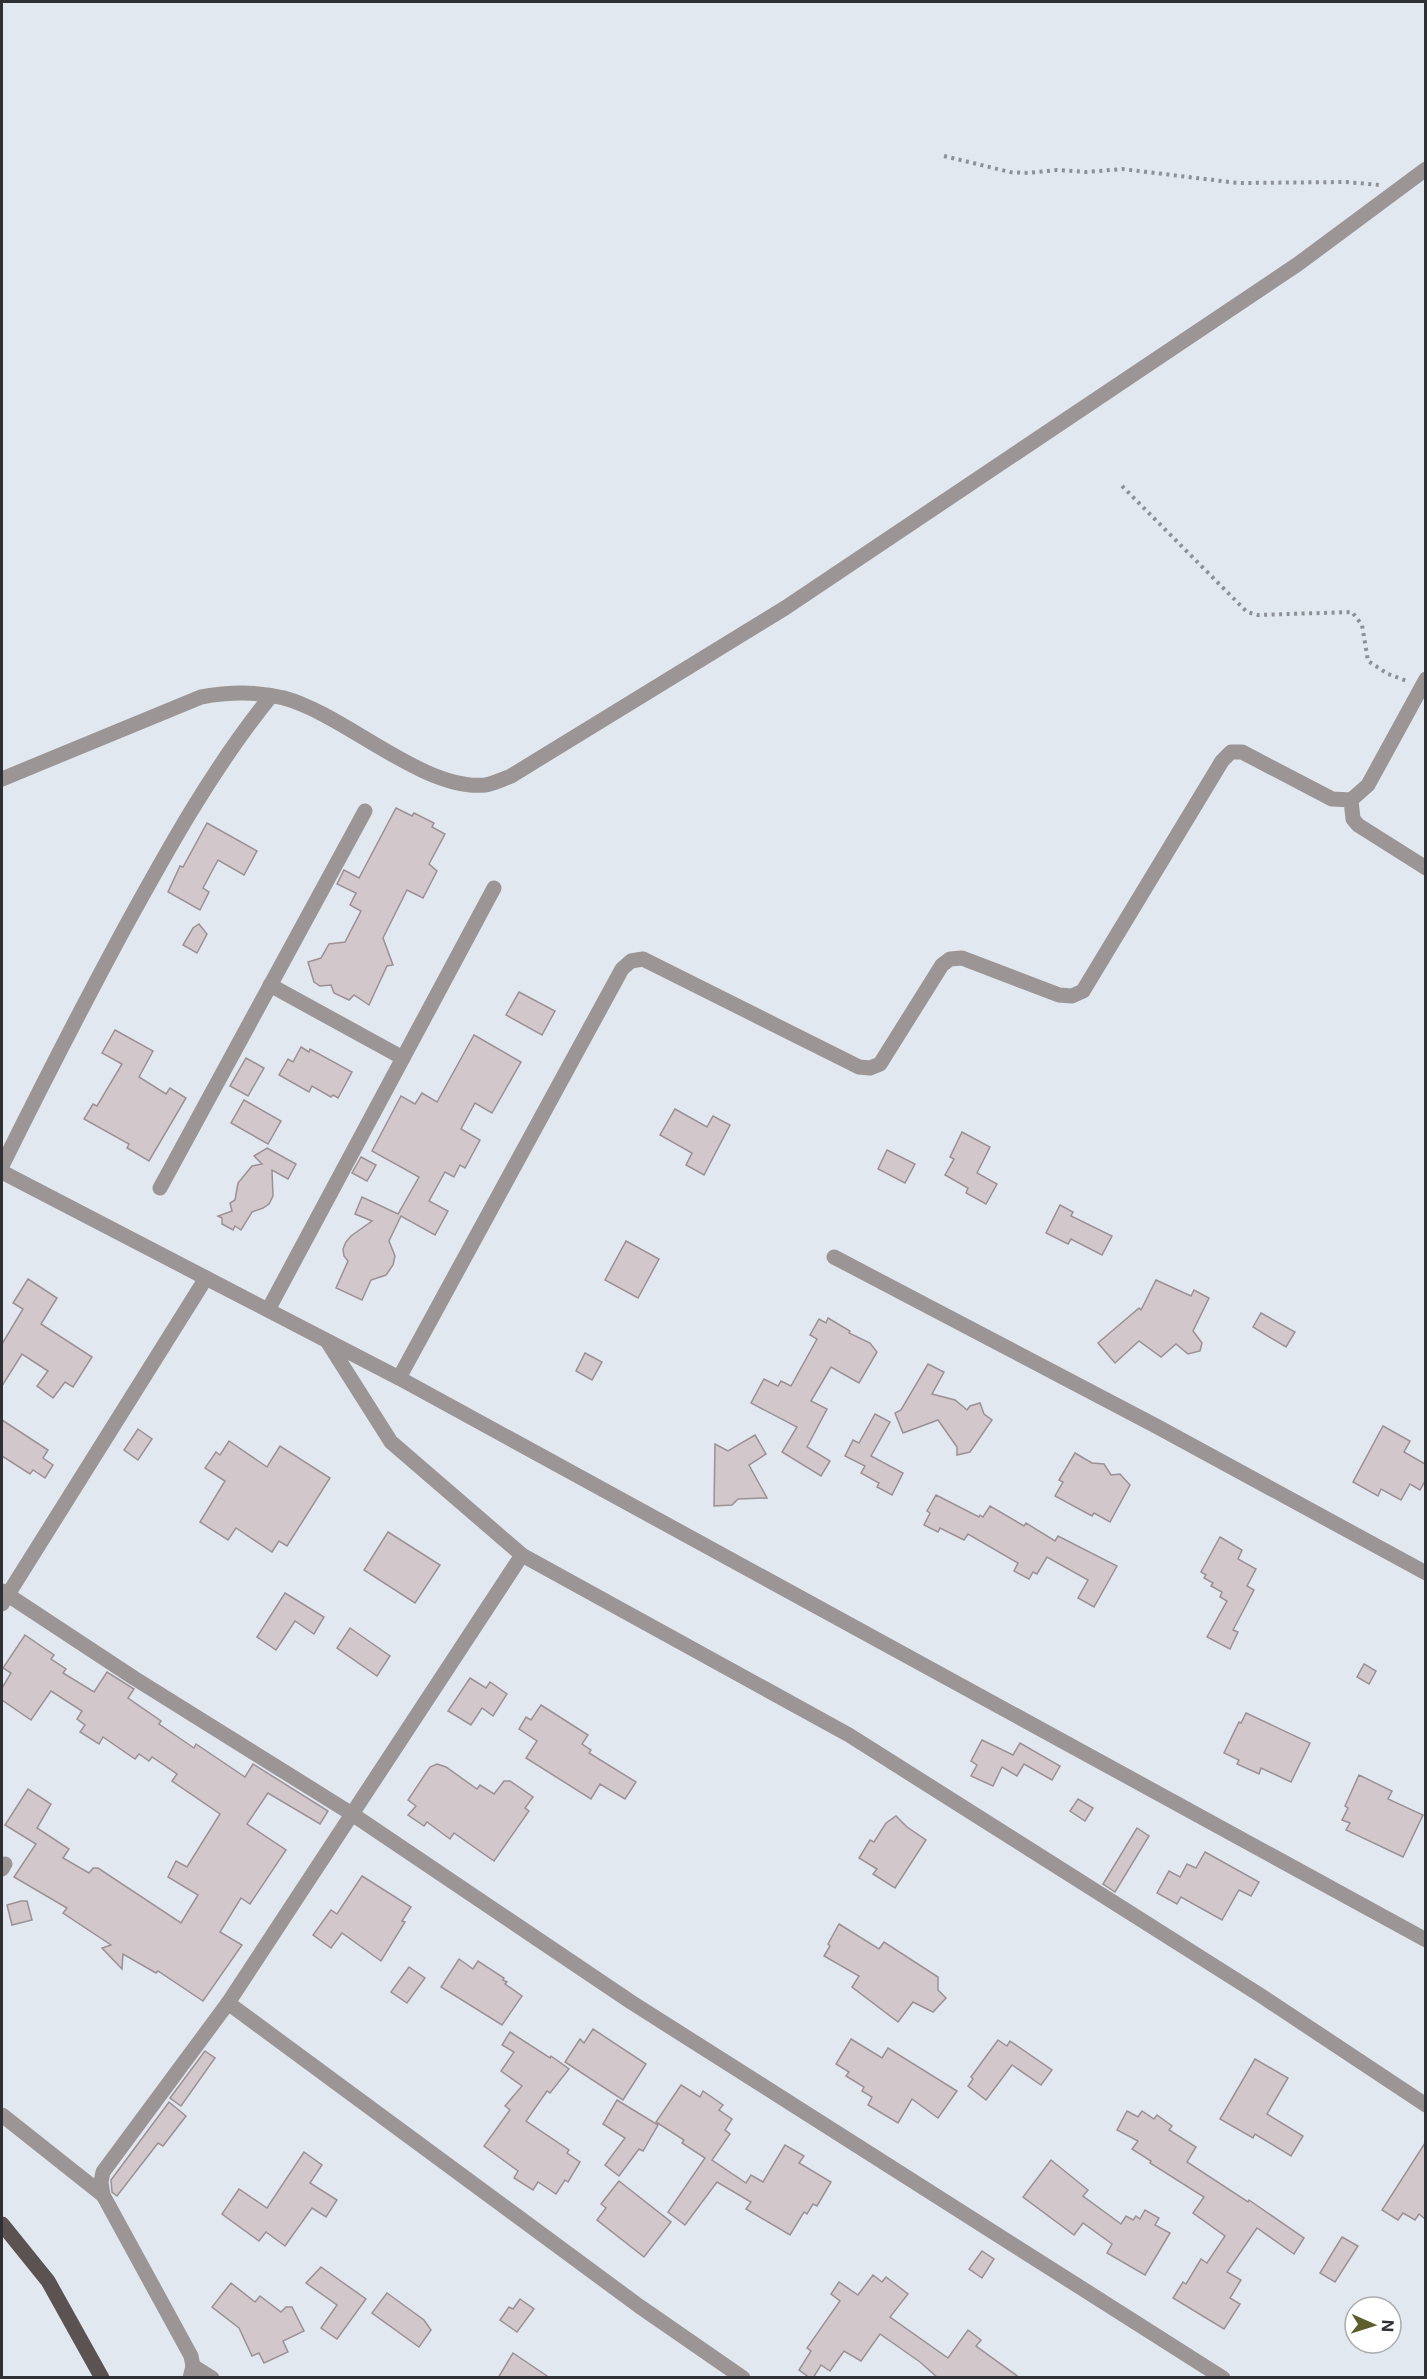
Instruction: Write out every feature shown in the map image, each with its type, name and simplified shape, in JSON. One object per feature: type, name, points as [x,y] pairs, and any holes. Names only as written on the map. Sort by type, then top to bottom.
[{"type":"main road","points":[[2,2224],[48,2281],[102,2378]]},
{"type":"street","points":[[2,779],[201,697],[227,692],[283,698],[322,713],[437,778],[486,785],[511,776],[785,608],[1289,271],[1425,169]]},
{"type":"street","points":[[399,1378],[622,969],[631,961],[643,959],[859,1067],[870,1068],[880,1064],[942,965],[950,959],[962,958],[1059,995],[1072,996],[1083,991],[1222,761],[1231,752],[1242,752],[1332,799],[1351,800],[1368,785],[1423,683]]},
{"type":"street","points":[[2,1166],[58,1050],[186,816],[237,738],[271,696]]},
{"type":"street","points":[[1351,800],[1353,819],[1358,825],[1425,868]]},
{"type":"street","points":[[160,1188],[365,812]]},
{"type":"street","points":[[268,1310],[494,888]]},
{"type":"street","points":[[270,985],[403,1058]]},
{"type":"street","points":[[2,1172],[399,1378],[1425,1940]]},
{"type":"street","points":[[834,1257],[1156,1426],[1425,1573]]},
{"type":"street","points":[[206,1278],[3,1597],[352,1814],[631,2002],[1223,2378]]},
{"type":"street","points":[[327,1341],[391,1442],[522,1555],[849,1735],[1260,1995],[1425,2105]]},
{"type":"street","points":[[212,2378],[192,2372],[187,2348],[104,2195],[101,2182],[103,2172],[228,2003],[522,1555]]},
{"type":"street","points":[[228,2003],[639,2306],[743,2378]]},
{"type":"street","points":[[2,2115],[104,2195]]},
{"type":"path","points":[[944,156],[1010,172],[1057,170],[1086,172],[1122,169],[1238,183],[1377,183],[1393,194]]},
{"type":"path","points":[[1122,486],[1247,612],[1258,615],[1352,612],[1362,625],[1368,661],[1388,674],[1423,683]]},
{"type":"building","points":[[396,808],[412,816],[414,813],[434,823],[432,827],[445,834],[429,864],[437,871],[423,898],[407,890],[383,938],[393,965],[387,966],[369,1005],[354,995],[349,1000],[334,993],[331,985],[320,986],[314,982],[308,962],[321,958],[329,944],[345,942],[361,911],[350,905],[356,893],[337,884],[344,870],[359,878]]},
{"type":"building","points":[[207,823],[257,851],[244,875],[218,860],[203,888],[209,892],[200,910],[168,892],[180,866],[183,867]]},
{"type":"building","points":[[199,924],[207,934],[197,953],[183,945],[193,928]]},
{"type":"building","points":[[519,992],[555,1011],[542,1035],[506,1015]]},
{"type":"building","points":[[115,1030],[153,1051],[139,1077],[166,1094],[170,1088],[186,1098],[149,1161],[127,1148],[129,1144],[84,1119],[93,1104],[97,1106],[122,1064],[102,1053]]},
{"type":"building","points":[[474,1035],[521,1062],[492,1113],[475,1103],[461,1129],[480,1140],[465,1168],[460,1165],[454,1177],[445,1172],[429,1201],[448,1211],[435,1235],[401,1216],[389,1241],[395,1256],[393,1265],[386,1275],[371,1280],[362,1300],[336,1288],[348,1261],[343,1249],[346,1242],[372,1221],[355,1214],[362,1197],[398,1214],[419,1177],[372,1151],[401,1096],[415,1104],[422,1093],[437,1102]]},
{"type":"building","points":[[301,1047],[309,1052],[310,1049],[352,1072],[338,1098],[333,1095],[331,1097],[312,1086],[309,1092],[279,1075],[288,1059],[293,1062]]},
{"type":"building","points":[[246,1058],[264,1068],[248,1096],[230,1086]]},
{"type":"building","points":[[244,1100],[281,1121],[268,1144],[231,1123]]},
{"type":"building","points":[[675,1109],[707,1127],[713,1116],[730,1125],[704,1175],[686,1165],[692,1153],[660,1135]]},
{"type":"building","points":[[962,1132],[990,1147],[977,1173],[997,1184],[986,1204],[966,1193],[968,1188],[945,1175],[954,1159],[950,1157]]},
{"type":"building","points":[[267,1148],[296,1164],[288,1179],[272,1170],[273,1196],[269,1204],[252,1212],[241,1230],[235,1226],[233,1230],[222,1224],[222,1218],[218,1216],[232,1211],[230,1203],[235,1200],[238,1183],[252,1166],[262,1164],[254,1156]]},
{"type":"building","points":[[887,1150],[915,1164],[905,1183],[878,1169]]},
{"type":"building","points":[[361,1157],[376,1165],[367,1181],[352,1173]]},
{"type":"building","points":[[1060,1205],[1073,1212],[1071,1216],[1112,1236],[1102,1255],[1071,1239],[1068,1244],[1046,1233]]},
{"type":"building","points":[[626,1241],[659,1259],[638,1298],[605,1280]]},
{"type":"building","points":[[28,1279],[57,1298],[41,1324],[92,1357],[73,1387],[65,1382],[53,1398],[37,1386],[48,1371],[22,1354],[2,1386],[2,1344],[23,1309],[13,1303]]},
{"type":"building","points":[[1156,1280],[1191,1296],[1194,1290],[1209,1298],[1193,1331],[1202,1343],[1200,1351],[1188,1354],[1176,1344],[1161,1357],[1139,1341],[1115,1363],[1098,1343],[1139,1308],[1141,1310]]},
{"type":"building","points":[[1261,1313],[1295,1332],[1286,1347],[1253,1327]]},
{"type":"building","points":[[828,1318],[850,1331],[849,1333],[870,1343],[877,1352],[859,1383],[831,1367],[811,1401],[827,1409],[807,1447],[830,1461],[821,1476],[782,1452],[797,1427],[751,1403],[764,1379],[778,1386],[781,1381],[791,1386],[817,1339],[810,1335],[819,1319],[826,1323]]},
{"type":"building","points":[[585,1353],[602,1362],[592,1380],[576,1371]]},
{"type":"building","points":[[928,1364],[944,1372],[932,1394],[955,1400],[967,1410],[970,1406],[980,1403],[984,1414],[992,1420],[970,1452],[957,1455],[957,1447],[938,1420],[903,1433],[895,1413],[901,1410]]},
{"type":"building","points":[[875,1414],[890,1422],[871,1456],[903,1473],[892,1495],[877,1487],[879,1483],[861,1473],[865,1466],[845,1456],[853,1440],[859,1443]]},
{"type":"building","points":[[2,1420],[48,1450],[43,1458],[53,1465],[45,1478],[33,1470],[30,1474],[2,1456]]},
{"type":"building","points":[[1383,1426],[1410,1441],[1404,1452],[1425,1464],[1425,1481],[1420,1490],[1410,1484],[1401,1500],[1381,1489],[1378,1496],[1353,1482]]},
{"type":"building","points":[[138,1429],[152,1439],[138,1460],[124,1450]]},
{"type":"building","points":[[755,1435],[766,1454],[749,1465],[767,1498],[738,1499],[732,1505],[714,1506],[715,1444],[728,1451]]},
{"type":"building","points":[[229,1441],[267,1467],[280,1446],[330,1478],[287,1546],[279,1541],[272,1552],[236,1528],[228,1540],[200,1522],[225,1481],[205,1468],[216,1452],[220,1455]]},
{"type":"building","points":[[1075,1453],[1092,1463],[1104,1464],[1111,1475],[1120,1474],[1130,1485],[1110,1522],[1094,1513],[1092,1516],[1055,1496],[1063,1482],[1059,1480]]},
{"type":"building","points":[[936,1495],[979,1517],[980,1515],[983,1517],[990,1506],[1024,1526],[1026,1523],[1055,1541],[1058,1536],[1117,1566],[1094,1607],[1078,1598],[1088,1580],[1047,1557],[1037,1574],[1033,1572],[1029,1579],[1014,1571],[1018,1563],[968,1534],[964,1540],[940,1528],[938,1532],[924,1525],[930,1513],[927,1511]]},
{"type":"building","points":[[388,1532],[440,1565],[415,1603],[364,1570]]},
{"type":"building","points":[[1220,1537],[1242,1550],[1238,1559],[1256,1569],[1247,1586],[1254,1590],[1233,1630],[1238,1632],[1230,1649],[1207,1637],[1227,1601],[1220,1597],[1222,1592],[1211,1586],[1213,1583],[1204,1578],[1206,1575],[1201,1572]]},
{"type":"building","points":[[285,1593],[324,1617],[314,1634],[295,1621],[276,1650],[257,1637]]},
{"type":"building","points":[[350,1628],[390,1656],[377,1676],[337,1648]]},
{"type":"building","points":[[25,1635],[54,1655],[51,1659],[66,1669],[63,1673],[94,1692],[107,1672],[134,1689],[128,1698],[161,1721],[159,1724],[194,1748],[196,1744],[245,1777],[253,1764],[328,1811],[320,1824],[268,1793],[247,1824],[286,1850],[250,1904],[241,1898],[220,1932],[242,1945],[203,2001],[158,1971],[156,1973],[123,1954],[122,1969],[102,1948],[111,1945],[63,1913],[67,1908],[14,1877],[36,1844],[5,1825],[28,1789],[51,1804],[37,1828],[69,1849],[63,1858],[89,1873],[93,1868],[98,1868],[181,1923],[198,1895],[168,1877],[176,1861],[187,1867],[220,1814],[172,1781],[177,1774],[152,1757],[149,1761],[139,1754],[135,1759],[103,1737],[99,1744],[80,1732],[85,1725],[77,1719],[82,1711],[51,1691],[31,1720],[2,1700],[2,1688],[11,1673],[3,1668]]},
{"type":"building","points":[[1364,1664],[1376,1671],[1369,1684],[1357,1677]]},
{"type":"building","points":[[470,1678],[486,1688],[490,1682],[507,1694],[493,1716],[482,1708],[471,1725],[448,1711]]},
{"type":"building","points":[[541,1705],[588,1735],[582,1744],[591,1750],[589,1753],[636,1782],[625,1799],[600,1784],[591,1799],[526,1758],[537,1741],[519,1729],[526,1717],[531,1720]]},
{"type":"building","points":[[1246,1713],[1310,1743],[1291,1782],[1261,1768],[1259,1774],[1237,1764],[1239,1760],[1224,1753]]},
{"type":"building","points":[[982,1740],[1013,1755],[1020,1743],[1060,1766],[1052,1780],[1024,1764],[1017,1776],[1002,1767],[993,1786],[971,1776],[977,1765],[971,1761]]},
{"type":"building","points":[[437,1764],[446,1767],[477,1789],[480,1785],[494,1794],[504,1781],[510,1781],[533,1797],[525,1808],[529,1811],[494,1861],[454,1833],[450,1839],[427,1822],[424,1826],[408,1815],[416,1806],[408,1800],[430,1767]]},
{"type":"building","points":[[1359,1775],[1392,1791],[1388,1799],[1423,1815],[1403,1857],[1346,1830],[1350,1823],[1342,1820],[1348,1808],[1345,1806]]},
{"type":"building","points":[[1078,1799],[1093,1808],[1085,1821],[1070,1811]]},
{"type":"building","points":[[896,1816],[926,1840],[895,1888],[873,1874],[877,1869],[859,1858],[870,1840],[874,1842],[886,1823]]},
{"type":"building","points":[[1137,1828],[1149,1836],[1115,1892],[1103,1884]]},
{"type":"building","points":[[1205,1852],[1259,1882],[1251,1896],[1239,1890],[1222,1920],[1181,1897],[1177,1904],[1157,1893],[1169,1871],[1180,1877],[1187,1864],[1196,1868]]},
{"type":"building","points":[[362,1876],[411,1907],[402,1921],[405,1922],[381,1961],[342,1933],[331,1948],[313,1935],[331,1910],[337,1914]]},
{"type":"building","points":[[27,1901],[32,1920],[12,1925],[7,1905]]},
{"type":"building","points":[[839,1924],[879,1949],[884,1942],[938,1977],[938,1990],[946,1998],[933,2012],[913,2002],[898,2022],[852,1987],[859,1976],[824,1956]]},
{"type":"building","points":[[459,1959],[473,1969],[478,1961],[504,1978],[503,1980],[507,1982],[505,1984],[522,1996],[502,2025],[441,1987]]},
{"type":"building","points":[[409,1967],[425,1978],[407,2003],[391,1992]]},
{"type":"building","points":[[593,2029],[646,2064],[623,2100],[565,2062],[580,2039],[584,2043]]},
{"type":"building","points":[[510,2032],[569,2069],[550,2093],[547,2091],[526,2121],[569,2150],[567,2153],[580,2162],[568,2182],[565,2180],[556,2194],[538,2182],[533,2190],[514,2178],[518,2171],[484,2146],[510,2110],[505,2106],[522,2086],[501,2071],[514,2052],[502,2045]]},
{"type":"building","points":[[851,2039],[882,2058],[888,2048],[957,2091],[938,2118],[912,2099],[898,2123],[868,2105],[872,2097],[862,2091],[864,2087],[846,2076],[849,2072],[836,2064]]},
{"type":"building","points":[[998,2040],[1007,2046],[1010,2041],[1052,2070],[1041,2085],[1012,2065],[986,2100],[968,2086],[973,2079],[971,2077]]},
{"type":"building","points":[[205,2051],[215,2058],[181,2106],[170,2098]]},
{"type":"building","points":[[1255,2059],[1288,2078],[1267,2114],[1303,2136],[1291,2156],[1255,2134],[1253,2138],[1220,2119]]},
{"type":"building","points":[[681,2085],[700,2097],[703,2091],[723,2105],[719,2110],[732,2119],[725,2130],[730,2134],[712,2160],[746,2183],[751,2175],[763,2182],[785,2145],[804,2156],[799,2163],[831,2182],[817,2206],[813,2204],[807,2214],[804,2212],[790,2235],[746,2209],[751,2202],[717,2182],[685,2225],[668,2212],[705,2158],[682,2143],[684,2140],[656,2122]]},
{"type":"building","points":[[617,2100],[658,2125],[643,2151],[639,2149],[619,2176],[605,2165],[625,2138],[603,2124]]},
{"type":"building","points":[[169,2102],[186,2116],[163,2146],[158,2143],[117,2196],[112,2192],[111,2180]]},
{"type":"building","points":[[1127,2111],[1138,2117],[1142,2111],[1154,2119],[1157,2115],[1172,2126],[1169,2130],[1196,2147],[1187,2162],[1248,2202],[1249,2200],[1304,2238],[1294,2254],[1257,2228],[1227,2272],[1241,2280],[1230,2298],[1240,2304],[1224,2329],[1173,2298],[1183,2282],[1186,2284],[1201,2259],[1207,2263],[1225,2236],[1193,2213],[1204,2197],[1150,2163],[1151,2161],[1132,2149],[1138,2141],[1117,2130]]},
{"type":"building","points":[[1425,2143],[1425,2219],[1419,2214],[1415,2220],[1403,2213],[1398,2220],[1382,2210]]},
{"type":"building","points":[[304,2152],[322,2165],[310,2183],[337,2200],[326,2217],[312,2208],[285,2246],[266,2232],[259,2241],[222,2214],[239,2189],[267,2208]]},
{"type":"building","points":[[1051,2160],[1088,2190],[1083,2196],[1121,2224],[1126,2216],[1133,2220],[1136,2216],[1140,2219],[1145,2210],[1159,2218],[1155,2225],[1170,2233],[1145,2275],[1107,2253],[1112,2244],[1083,2223],[1074,2235],[1023,2197]]},
{"type":"building","points":[[619,2181],[671,2222],[644,2257],[597,2220],[606,2208],[601,2204]]},
{"type":"building","points":[[1342,2237],[1358,2246],[1335,2282],[1320,2273]]},
{"type":"building","points":[[982,2251],[994,2259],[982,2278],[969,2269]]},
{"type":"building","points":[[321,2267],[366,2299],[337,2339],[321,2328],[337,2305],[306,2283]]},
{"type":"building","points":[[873,2275],[882,2282],[886,2277],[908,2294],[890,2317],[948,2358],[968,2330],[981,2340],[976,2346],[1020,2378],[938,2378],[920,2362],[880,2334],[861,2361],[844,2351],[830,2371],[821,2365],[813,2378],[810,2378],[799,2370],[811,2351],[807,2348],[840,2301],[831,2294],[839,2282],[858,2295]]},
{"type":"building","points":[[231,2283],[255,2302],[260,2296],[281,2312],[286,2307],[292,2307],[304,2331],[283,2341],[288,2352],[264,2363],[259,2353],[252,2356],[239,2328],[212,2307]]},
{"type":"building","points":[[387,2293],[424,2320],[431,2330],[419,2347],[372,2313]]},
{"type":"building","points":[[520,2299],[534,2309],[517,2332],[500,2320],[509,2307],[513,2309]]},
{"type":"building","points":[[513,2353],[550,2378],[498,2378]]}]
